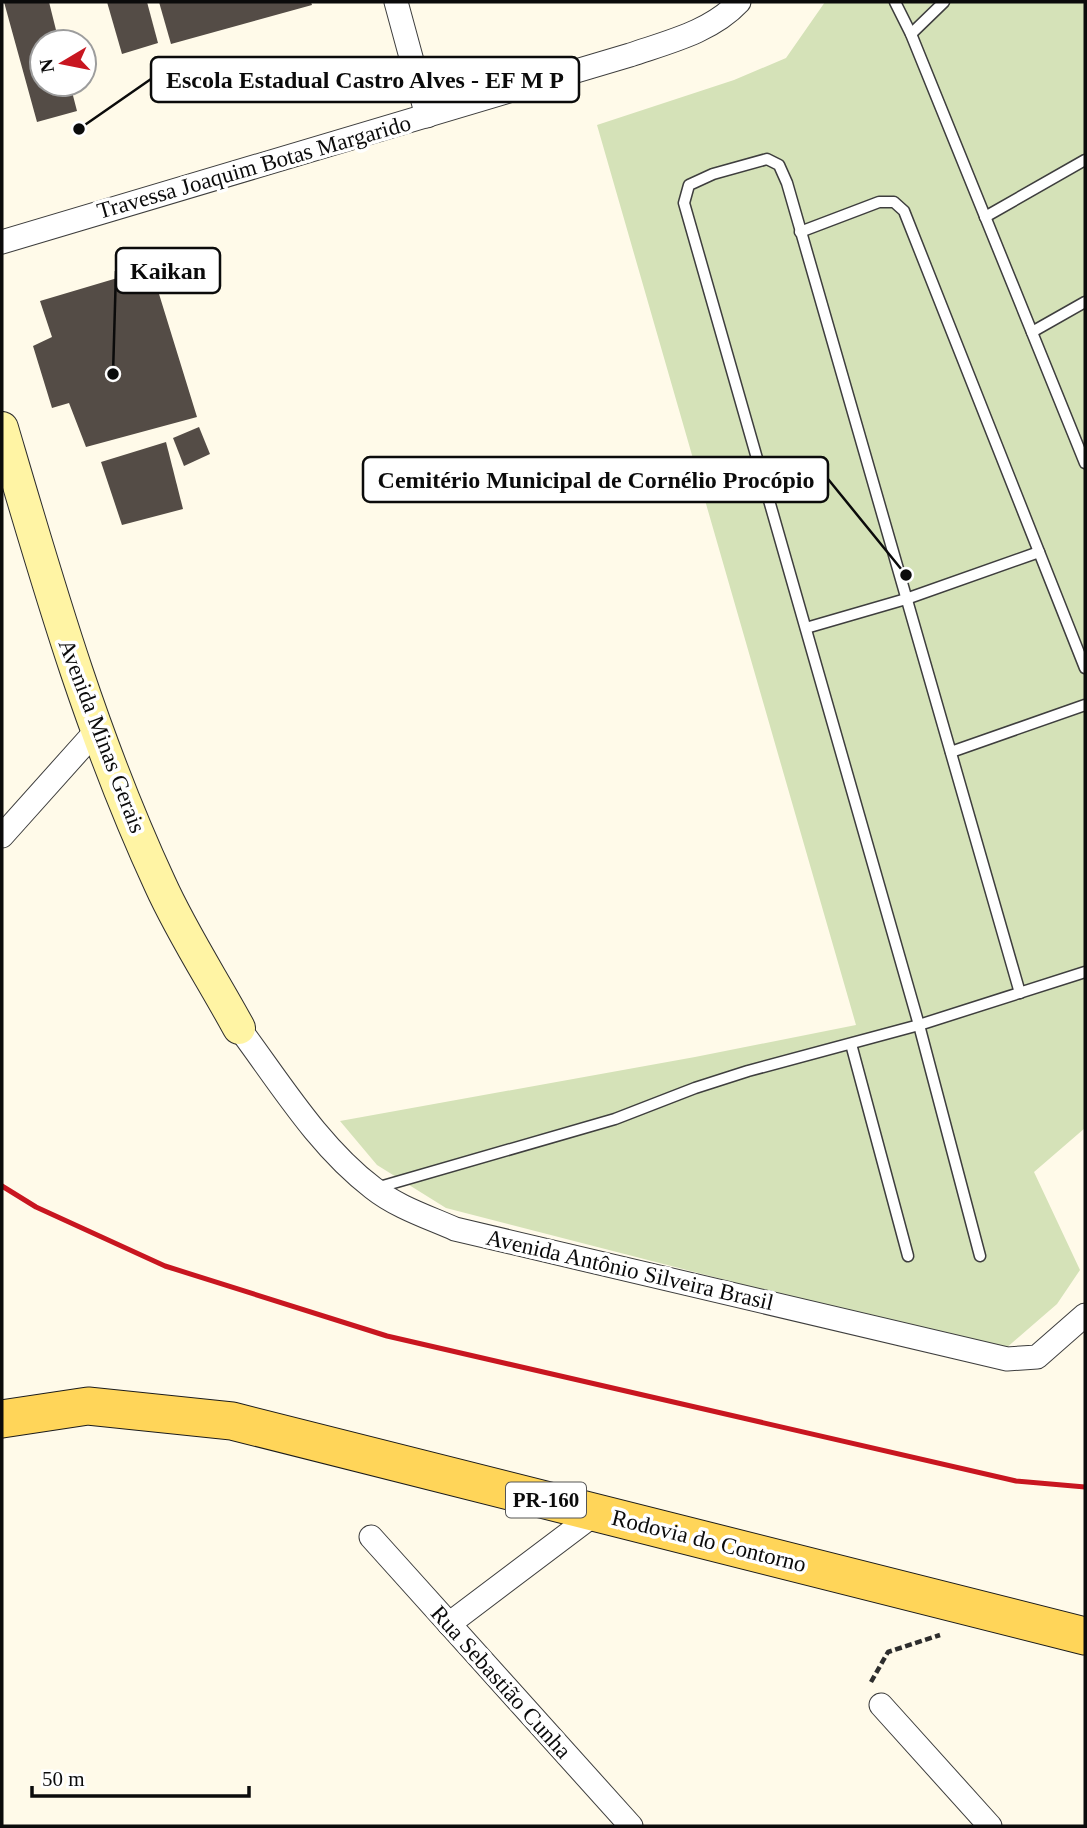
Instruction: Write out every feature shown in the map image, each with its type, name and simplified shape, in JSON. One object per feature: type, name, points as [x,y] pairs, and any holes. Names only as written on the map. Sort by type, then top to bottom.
[{"type":"main road","name":"Rodovia do Contorno","points":[[2,1419],[88,1406],[232,1421],[1085,1636]]},
{"type":"street","points":[[396,2],[427,116]]},
{"type":"street","name":"Travessa Joaquim Botas Margarido","points":[[2,242],[676,40],[714,23],[739,2]]},
{"type":"street","name":"Avenida Minas Gerais","points":[[2,428],[62,633],[96,731],[160,886],[239,1028]]},
{"type":"street","points":[[2,836],[96,731]]},
{"type":"street","name":"Avenida Antônio Silveira Brasil","points":[[239,1028],[321,1139],[373,1188],[401,1205],[455,1229],[1007,1359],[1037,1357],[1085,1315]]},
{"type":"street","points":[[449,1624],[596,1513]]},
{"type":"street","name":"Rua Sebastião Cunha","points":[[371,1537],[631,1826]]},
{"type":"street","points":[[881,1705],[990,1826]]},
{"type":"lane","points":[[895,2],[911,34],[1085,463]]},
{"type":"lane","points":[[911,34],[944,2]]},
{"type":"lane","points":[[980,1256],[919,1025],[684,203],[689,184],[713,174],[767,159],[779,165],[787,183],[1020,993]]},
{"type":"lane","points":[[985,217],[1085,160]]},
{"type":"lane","points":[[800,232],[879,202],[894,202],[904,211],[1085,668]]},
{"type":"lane","points":[[1032,332],[1085,302]]},
{"type":"lane","points":[[806,628],[906,599],[1039,551]]},
{"type":"lane","points":[[950,752],[1085,705]]},
{"type":"lane","points":[[373,1188],[615,1119],[748,1071],[919,1025],[1085,972]]},
{"type":"lane","points":[[851,1044],[908,1256]]},
{"type":"path","points":[[881,1705],[871,1683],[888,1652],[945,1633]]},
{"type":"green space","points":[[825,2],[1085,2],[1085,1128],[1034,1172],[1080,1270],[1057,1304],[1005,1349],[943,1336],[446,1208],[377,1165],[340,1121],[856,1025],[597,125],[734,80],[786,58]]},
{"type":"building","points":[[4,2],[49,2],[56,28],[28,28],[28,89]]},
{"type":"building","points":[[107,2],[147,2],[158,43],[122,54]]},
{"type":"building","points":[[159,2],[311,2],[312,5],[171,44]]},
{"type":"building","points":[[30,98],[74,98],[77,111],[37,122]]},
{"type":"building","points":[[151,268],[197,417],[86,447],[69,403],[52,408],[33,346],[52,337],[40,301]]},
{"type":"building","points":[[199,427],[210,454],[184,466],[173,438]]},
{"type":"building","points":[[166,442],[183,509],[122,525],[101,462]]},
{"type":"railway","points":[[2,1186],[36,1207],[165,1266],[387,1336],[1016,1481],[1085,1487]]},
{"type":"place","name":"Escola Estadual Castro Alves - EF M P","points":[[79,129]]},
{"type":"place","name":"Kaikan","points":[[113,374]]},
{"type":"place","name":"Cemitério Municipal de Cornélio Procópio","points":[[906,575]]}]
